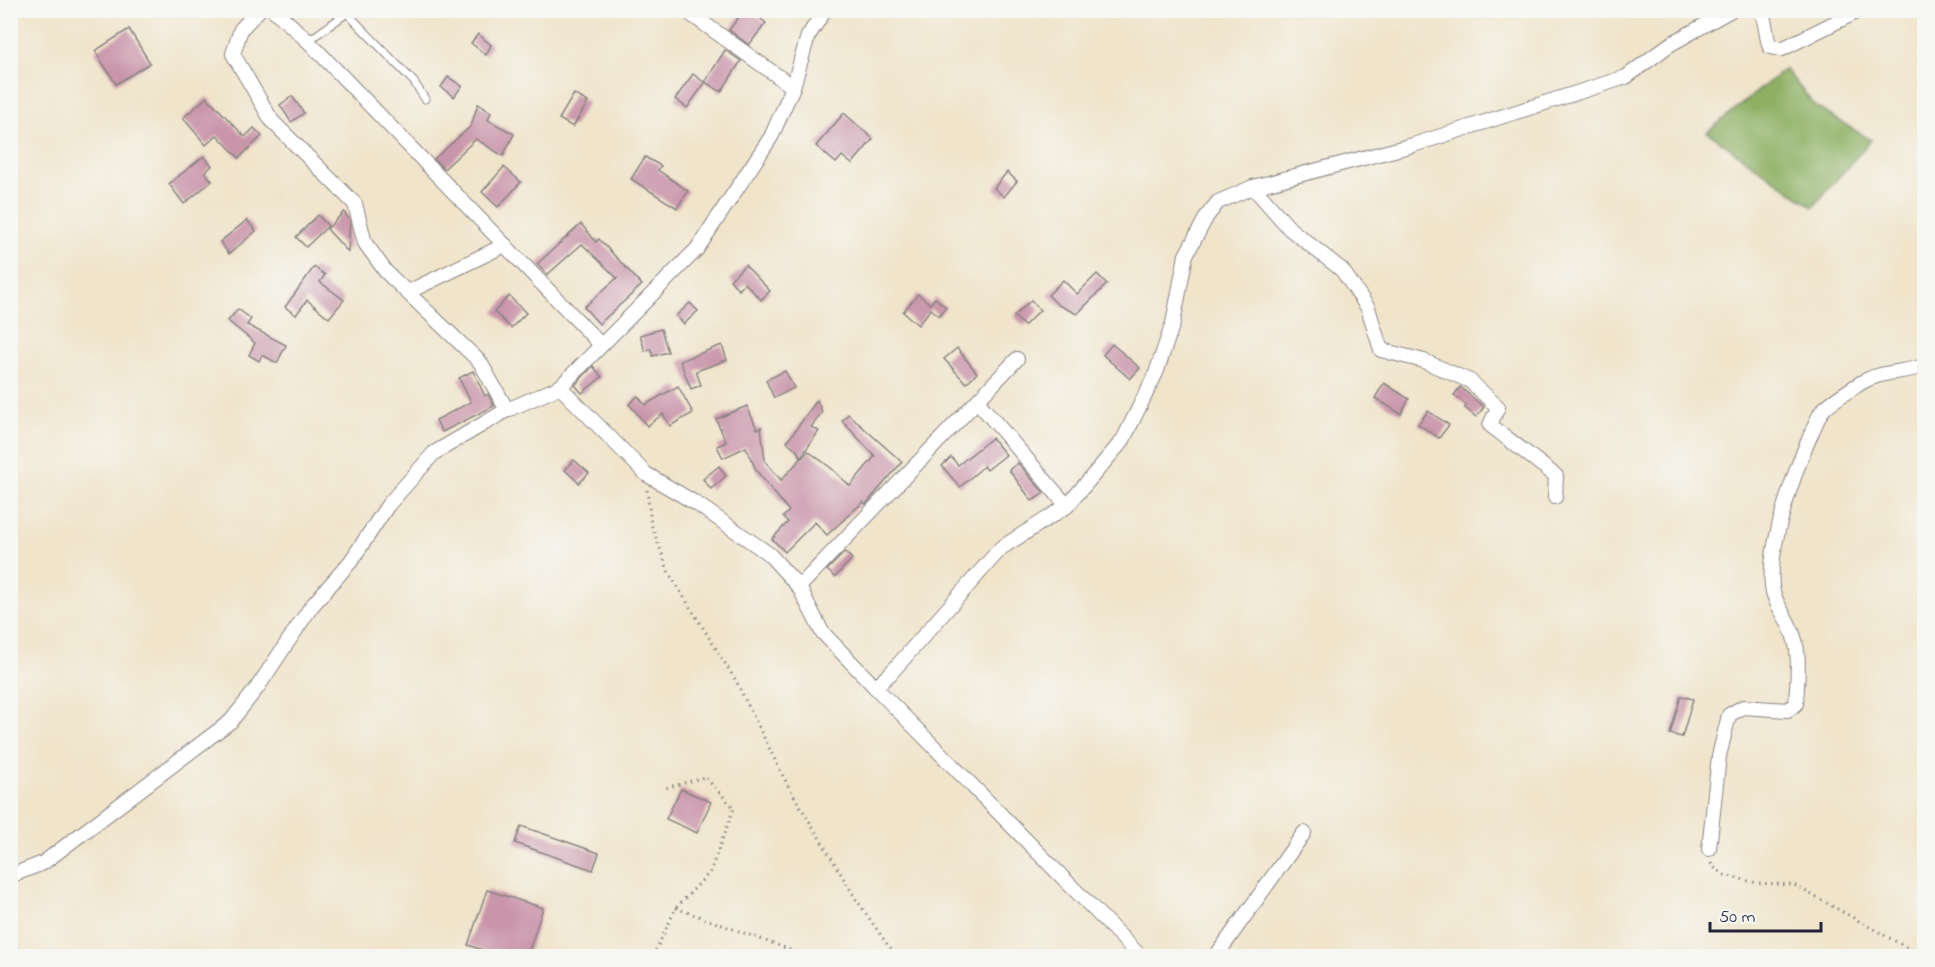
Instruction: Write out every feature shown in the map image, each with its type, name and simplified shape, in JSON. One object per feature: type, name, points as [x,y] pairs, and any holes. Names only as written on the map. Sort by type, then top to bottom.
[{"type":"street","points":[[259,10],[241,29],[233,54],[272,121],[355,204],[365,243],[386,272],[480,362],[507,410]]},
{"type":"street","points":[[274,10],[308,41],[601,345]]},
{"type":"street","points":[[685,10],[793,87]]},
{"type":"street","points":[[10,876],[43,863],[231,721],[257,688],[311,607],[351,561],[388,505],[434,453],[507,410],[560,387],[697,249],[771,137],[793,87],[808,36],[825,10]]},
{"type":"street","points":[[875,687],[890,674],[1001,548],[1067,506],[1123,440],[1156,374],[1173,323],[1186,255],[1207,216],[1218,202],[1253,187],[1413,145],[1626,76],[1669,45],[1731,10]]},
{"type":"street","points":[[1760,10],[1764,17],[1770,47],[1782,49],[1860,10]]},
{"type":"street","points":[[1253,187],[1290,229],[1342,270],[1368,308],[1381,350],[1424,361],[1470,381],[1498,407],[1490,425],[1556,476],[1555,497]]},
{"type":"street","points":[[408,292],[506,245]]},
{"type":"street","points":[[799,588],[1017,359]]},
{"type":"street","points":[[1708,849],[1719,756],[1729,715],[1743,708],[1788,710],[1796,704],[1798,669],[1796,643],[1790,626],[1781,614],[1772,588],[1771,564],[1784,508],[1803,452],[1822,410],[1860,383],[1878,375],[1924,366]]},
{"type":"street","points":[[560,387],[646,474],[697,504],[769,555],[799,588],[822,632],[1140,957]]},
{"type":"street","points":[[976,401],[1067,506]]},
{"type":"street","points":[[1216,957],[1304,833]]},
{"type":"lane","points":[[308,41],[347,14],[414,82],[425,99]]},
{"type":"path","points":[[646,474],[651,524],[669,573],[736,681],[788,784],[839,870],[889,947],[900,957]]},
{"type":"path","points":[[653,957],[676,908],[710,872],[734,808],[705,777],[662,789]]},
{"type":"path","points":[[1708,849],[1712,866],[1725,875],[1757,883],[1794,885],[1922,957]]},
{"type":"path","points":[[676,908],[796,952],[804,957]]},
{"type":"green space","points":[[1785,69],[1816,107],[1871,140],[1813,207],[1707,132]]},
{"type":"building","points":[[744,10],[750,10],[766,23],[749,45],[729,30]]},
{"type":"building","points":[[129,29],[150,63],[116,84],[95,51]]},
{"type":"building","points":[[478,34],[491,45],[486,55],[471,43]]},
{"type":"building","points":[[725,50],[741,61],[721,92],[705,82]]},
{"type":"building","points":[[693,74],[705,83],[687,108],[675,99]]},
{"type":"building","points":[[448,77],[462,86],[454,97],[441,87]]},
{"type":"building","points":[[574,94],[588,102],[573,127],[559,119]]},
{"type":"building","points":[[292,96],[304,113],[291,122],[280,105]]},
{"type":"building","points":[[207,97],[245,137],[254,128],[262,136],[239,158],[217,135],[206,145],[183,118]]},
{"type":"building","points":[[478,104],[491,112],[488,120],[514,134],[503,156],[476,139],[444,169],[434,159],[471,126]]},
{"type":"building","points":[[844,113],[873,139],[852,164],[842,156],[836,163],[816,146]]},
{"type":"building","points":[[204,156],[212,166],[205,172],[212,181],[184,204],[169,184]]},
{"type":"building","points":[[645,157],[661,166],[658,170],[688,191],[677,208],[631,179]]},
{"type":"building","points":[[504,167],[521,182],[498,207],[482,192]]},
{"type":"building","points":[[1007,172],[1017,181],[1004,197],[994,188]]},
{"type":"building","points":[[344,212],[350,220],[348,252],[327,229]]},
{"type":"building","points":[[318,215],[328,226],[306,247],[296,237]]},
{"type":"building","points":[[247,220],[256,231],[229,254],[220,242]]},
{"type":"building","points":[[581,224],[596,242],[599,239],[642,285],[599,324],[584,307],[617,278],[582,244],[547,275],[537,264]]},
{"type":"building","points":[[745,265],[770,291],[761,300],[745,283],[739,290],[730,280]]},
{"type":"building","points":[[314,267],[325,275],[320,282],[344,300],[329,318],[307,300],[296,315],[285,307]]},
{"type":"building","points":[[1097,274],[1107,284],[1077,314],[1058,305],[1048,295],[1063,280],[1077,294]]},
{"type":"building","points":[[918,294],[930,304],[935,298],[946,307],[939,316],[931,309],[918,325],[903,312]]},
{"type":"building","points":[[509,296],[526,313],[511,328],[494,312]]},
{"type":"building","points":[[1031,300],[1040,310],[1024,326],[1014,316]]},
{"type":"building","points":[[690,303],[698,311],[684,324],[676,316]]},
{"type":"building","points":[[238,309],[251,319],[247,325],[286,345],[277,363],[262,355],[259,361],[249,355],[255,343],[228,321]]},
{"type":"building","points":[[661,329],[668,352],[653,356],[651,349],[645,351],[640,335]]},
{"type":"building","points":[[1112,344],[1140,368],[1130,379],[1103,355]]},
{"type":"building","points":[[722,345],[727,360],[696,371],[701,385],[691,389],[680,361]]},
{"type":"building","points":[[957,348],[977,373],[966,383],[944,359]]},
{"type":"building","points":[[593,366],[602,377],[582,393],[575,385]]},
{"type":"building","points":[[473,371],[485,396],[488,394],[494,406],[442,432],[436,420],[471,402],[459,378]]},
{"type":"building","points":[[785,371],[794,388],[774,398],[766,380]]},
{"type":"building","points":[[1384,383],[1409,399],[1401,414],[1375,398]]},
{"type":"building","points":[[678,386],[693,413],[670,426],[663,414],[647,426],[629,404],[638,396],[645,405]]},
{"type":"building","points":[[1460,387],[1484,407],[1476,417],[1454,395]]},
{"type":"building","points":[[817,400],[822,412],[811,427],[819,431],[801,457],[787,442]]},
{"type":"building","points":[[747,406],[757,429],[761,427],[765,461],[781,480],[808,451],[850,486],[875,456],[842,421],[848,414],[902,462],[866,504],[863,502],[827,535],[815,522],[785,552],[772,539],[788,522],[783,517],[789,511],[756,470],[746,447],[723,458],[717,446],[726,442],[716,419]]},
{"type":"building","points":[[1428,411],[1449,425],[1439,438],[1418,424]]},
{"type":"building","points":[[992,438],[1006,455],[987,470],[984,466],[960,487],[942,466],[951,457],[958,465]]},
{"type":"building","points":[[574,460],[589,473],[579,483],[565,470]]},
{"type":"building","points":[[1018,463],[1044,493],[1032,501],[1009,470]]},
{"type":"building","points":[[719,466],[726,476],[711,489],[703,479]]},
{"type":"building","points":[[845,552],[852,559],[835,577],[827,570]]},
{"type":"building","points":[[1681,696],[1693,699],[1682,737],[1670,734]]},
{"type":"building","points":[[681,789],[711,802],[697,833],[666,819]]},
{"type":"building","points":[[521,826],[599,853],[593,870],[515,843]]},
{"type":"building","points":[[487,890],[543,908],[527,957],[503,957],[468,945]]}]
